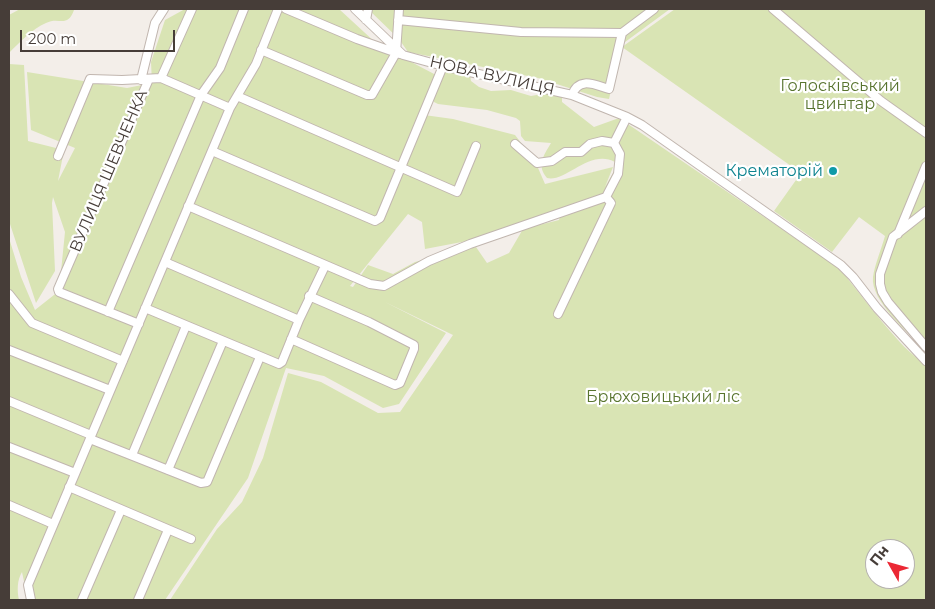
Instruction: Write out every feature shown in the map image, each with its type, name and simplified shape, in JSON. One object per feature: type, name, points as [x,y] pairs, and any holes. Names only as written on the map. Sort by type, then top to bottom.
[{"type":"street","points":[[58,156],[90,79],[145,79],[155,23],[164,9]]},
{"type":"street","name":"ВУЛИЦЯ ШЕВЧЕНКА","points":[[108,312],[60,292],[58,289],[145,79],[161,78],[192,9]]},
{"type":"street","points":[[139,324],[108,312],[201,95],[220,68],[244,9]]},
{"type":"street","points":[[31,600],[28,585],[230,108],[256,64],[278,9]]},
{"type":"street","points":[[286,9],[357,39],[398,52]]},
{"type":"street","name":"НОВА ВУЛИЦЯ","points":[[355,9],[398,52],[443,66],[572,95],[642,125],[841,266],[853,277],[877,308],[926,360]]},
{"type":"street","points":[[366,20],[368,9]]},
{"type":"street","points":[[261,50],[367,96],[372,95],[398,52],[398,9]]},
{"type":"street","points":[[398,20],[521,32],[622,33],[654,9]]},
{"type":"street","points":[[773,9],[881,101],[926,133]]},
{"type":"street","points":[[572,95],[575,87],[580,84],[594,85],[609,90],[622,33]]},
{"type":"street","points":[[212,151],[375,221],[380,218],[443,66]]},
{"type":"street","points":[[161,78],[230,108]]},
{"type":"street","points":[[237,96],[457,192],[476,146]]},
{"type":"street","points":[[614,143],[627,117]]},
{"type":"street","points":[[515,144],[537,163],[552,161],[565,152],[581,152],[590,144],[602,141],[614,143]]},
{"type":"street","points":[[188,206],[325,266],[370,284],[384,286],[429,261],[470,244],[606,197],[618,174],[620,154],[614,143]]},
{"type":"street","points":[[898,234],[926,166]]},
{"type":"street","points":[[558,314],[611,204],[606,197]]},
{"type":"street","points":[[926,211],[891,242],[880,274],[882,292],[894,310],[926,348]]},
{"type":"street","points":[[165,262],[299,320]]},
{"type":"street","points":[[145,308],[279,364],[282,362],[309,296],[325,266]]},
{"type":"street","points":[[9,294],[32,323],[123,361]]},
{"type":"street","points":[[291,339],[395,385],[399,385],[404,374],[414,349],[413,344],[309,296]]},
{"type":"street","points":[[132,455],[186,326]]},
{"type":"street","points":[[168,470],[223,341]]},
{"type":"street","points":[[9,350],[110,390]]},
{"type":"street","points":[[9,401],[201,484],[207,482],[260,357]]},
{"type":"street","points":[[9,447],[75,473]]},
{"type":"street","points":[[69,488],[190,539]]},
{"type":"street","points":[[9,505],[54,524]]},
{"type":"street","points":[[82,600],[121,510]]},
{"type":"street","points":[[138,600],[168,530]]},
{"type":"green space","points":[[20,9],[74,10],[69,19],[65,21],[51,21],[36,29],[9,53],[9,15]]},
{"type":"green space","name":"Брюховицький ліс","points":[[185,9],[339,9],[377,44],[436,75],[424,115],[453,119],[515,135],[535,161],[545,184],[613,167],[605,187],[617,166],[615,162],[606,159],[596,159],[562,176],[547,178],[542,169],[542,160],[551,143],[525,141],[521,136],[520,121],[516,118],[487,110],[434,102],[433,99],[445,70],[470,75],[471,81],[479,87],[491,91],[511,90],[531,96],[547,93],[562,96],[562,102],[594,127],[619,118],[839,268],[904,347],[926,367],[926,600],[170,600],[217,529],[242,502],[263,458],[288,373],[321,382],[378,413],[400,412],[453,335],[385,302],[446,333],[399,404],[383,408],[324,376],[286,368],[248,478],[165,600],[28,600],[22,572],[18,586],[19,600],[9,600],[9,238],[21,277],[35,310],[59,291],[65,232],[53,197],[55,271],[36,303],[9,221],[9,64],[24,65],[28,141],[64,150],[58,181],[75,148],[31,130],[27,72],[127,88],[152,83],[151,62],[165,20]],"holes":[[[562,210],[559,220],[523,229],[509,253],[487,263],[476,247],[415,262],[393,274],[368,265],[353,287],[350,286],[408,214],[422,222],[425,249],[488,237]]]},
{"type":"green space","points":[[368,9],[670,9],[621,45],[609,99],[538,78],[408,52],[399,39]]},
{"type":"green space","name":"Голосківський цвинтар","points":[[675,9],[926,9],[926,351],[884,307],[874,286],[874,272],[885,236],[859,217],[832,252],[774,211],[801,173],[622,47]]},
{"type":"place","name":"Крематорій","points":[[833,171]]}]
